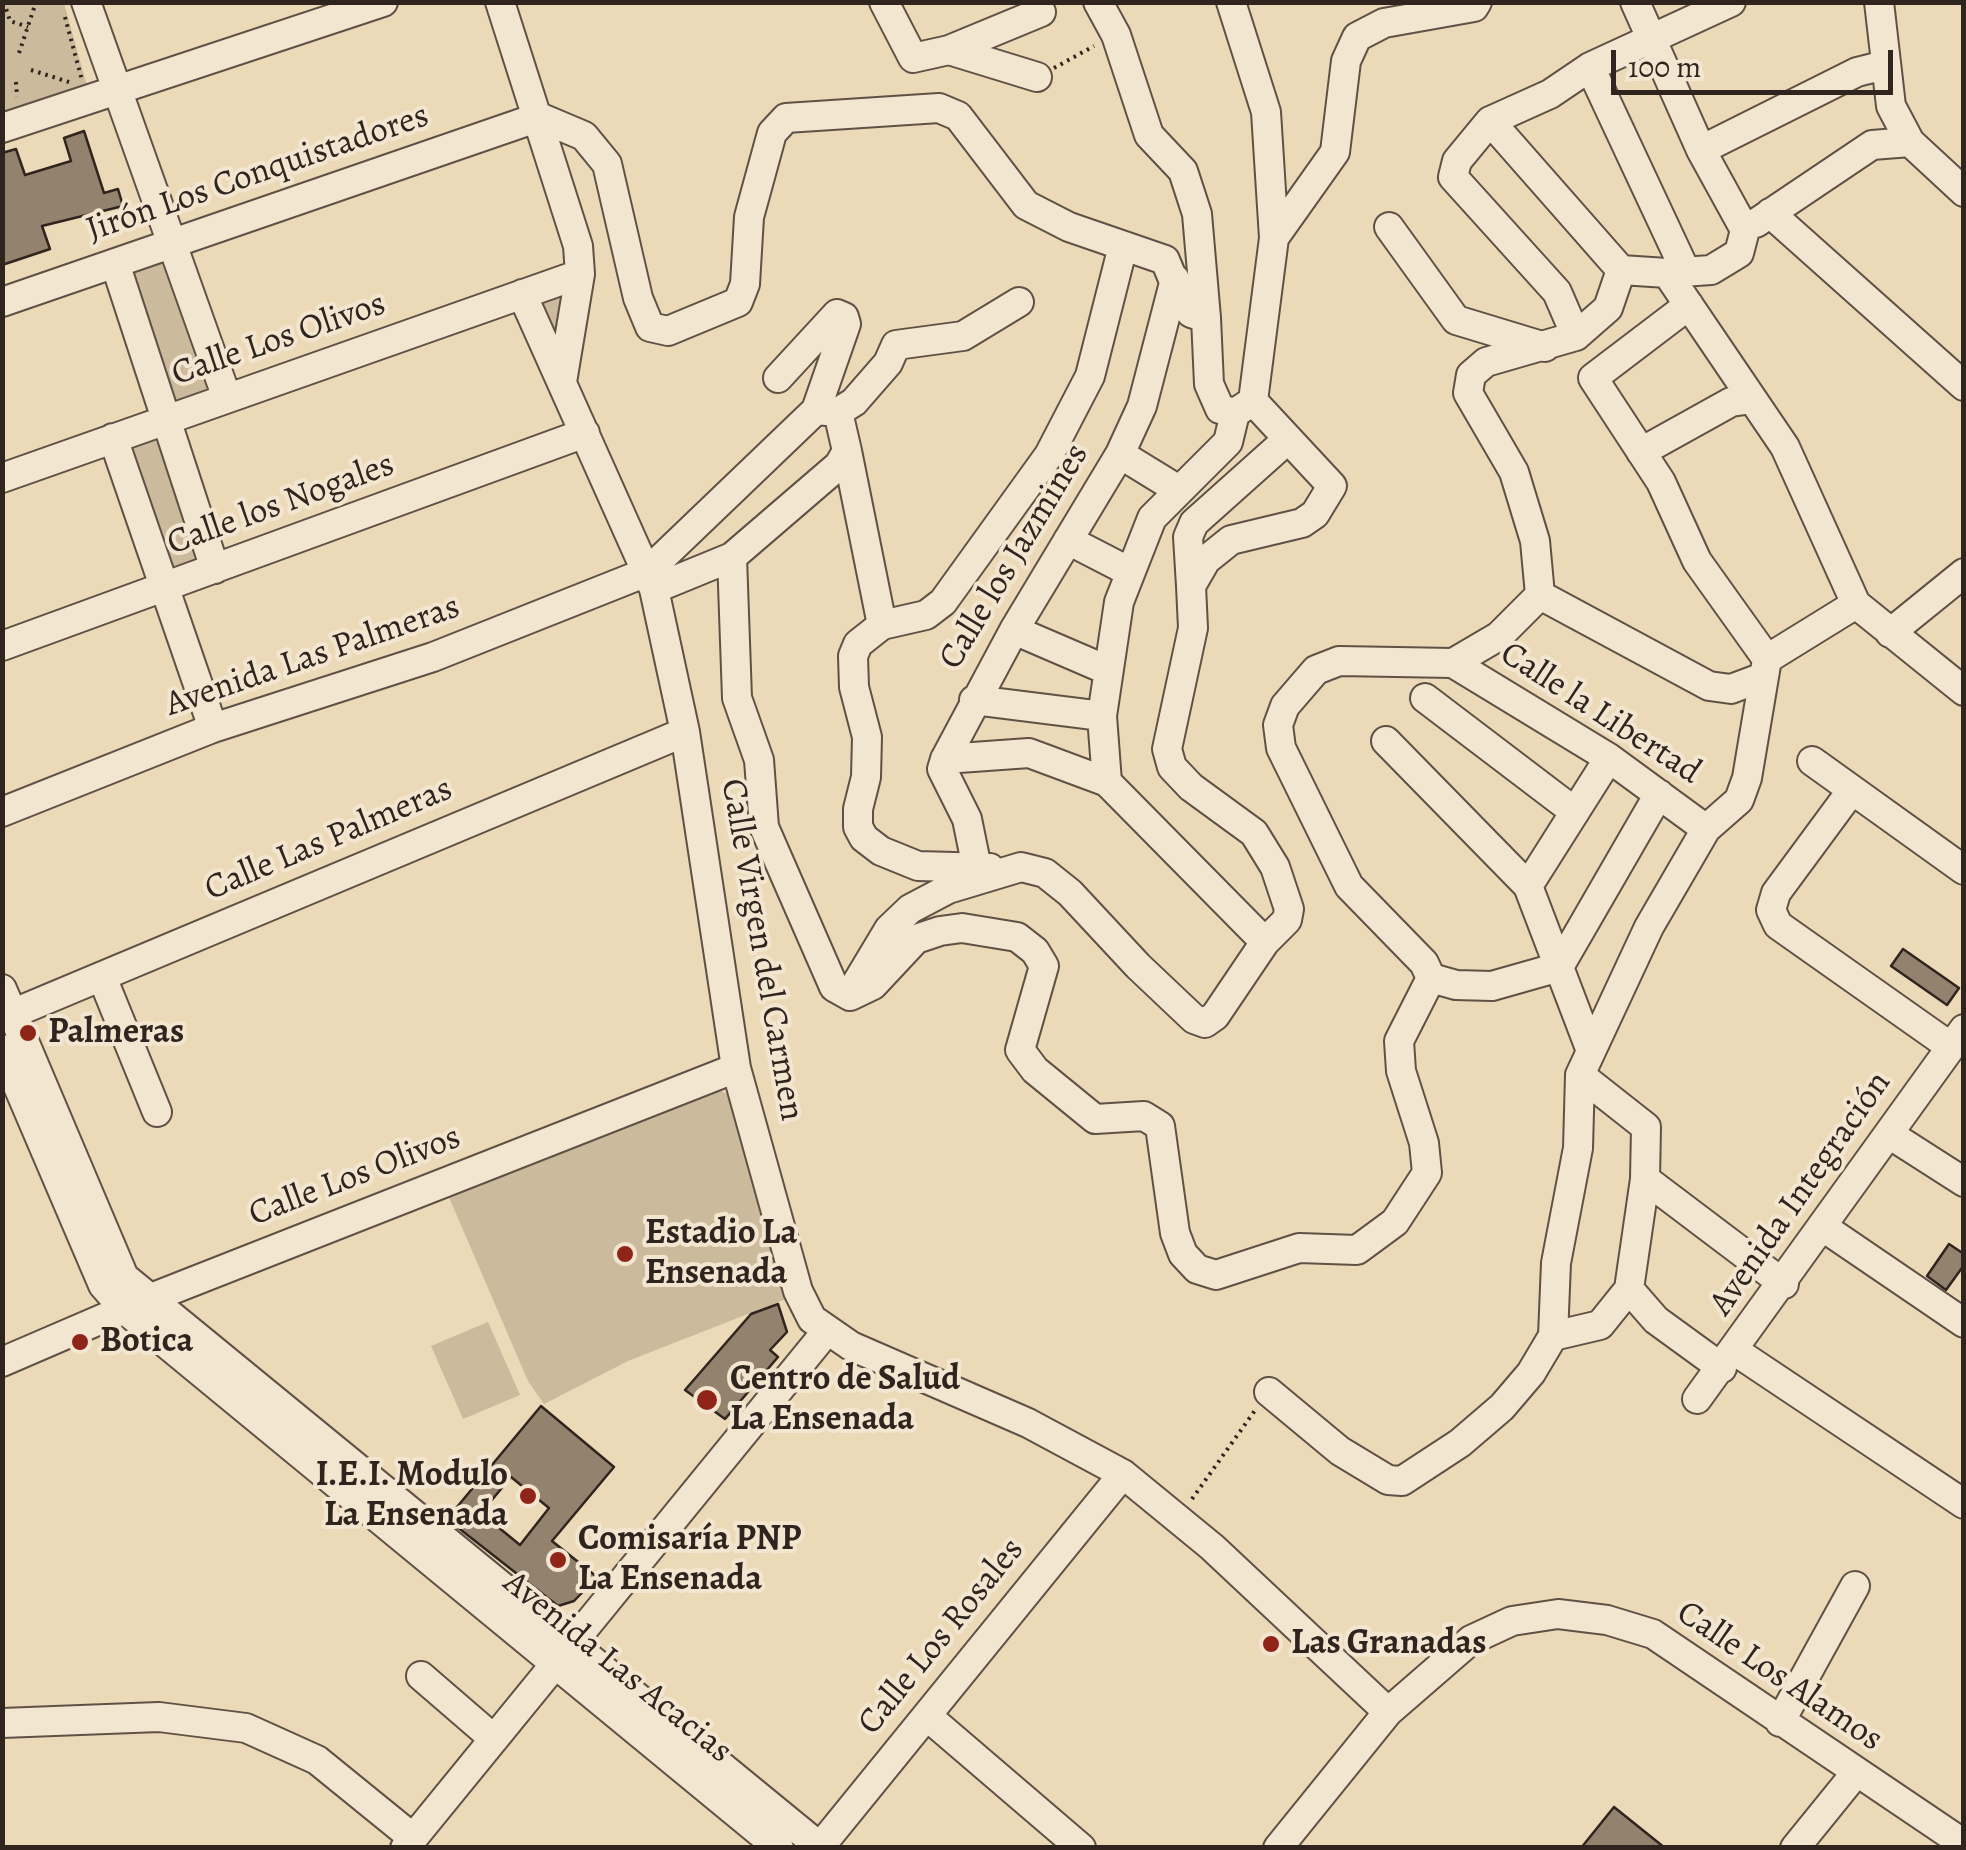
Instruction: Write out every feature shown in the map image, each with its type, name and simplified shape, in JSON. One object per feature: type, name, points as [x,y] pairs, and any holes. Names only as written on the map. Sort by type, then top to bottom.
[{"type":"street","points":[[86,2],[227,398]]},
{"type":"street","points":[[2,128],[383,2]]},
{"type":"street","points":[[500,2],[575,234],[580,274],[562,384]]},
{"type":"street","points":[[884,2],[913,58],[949,50],[1040,12]]},
{"type":"street","points":[[1098,2],[1116,35],[1149,135],[1183,171],[1198,214],[1210,384],[1220,409],[1244,407],[1288,439],[1332,486],[1314,514],[1302,522],[1231,540],[1206,560],[1191,586]]},
{"type":"street","points":[[1107,782],[1102,716],[1119,602],[1152,518],[1228,442],[1244,407],[1274,238],[1266,112],[1231,2]]},
{"type":"street","points":[[1274,238],[1335,152],[1346,61],[1357,37],[1384,23],[1474,8],[1476,2]]},
{"type":"street","points":[[1635,2],[1701,150],[1745,230]]},
{"type":"street","points":[[1576,336],[1557,292],[1453,177],[1456,161],[1490,121],[1550,94],[1590,67],[1731,2]]},
{"type":"street","points":[[1880,2],[1891,106],[1910,142],[1964,192]]},
{"type":"street","points":[[949,50],[1037,77]]},
{"type":"street","points":[[1701,150],[1857,72],[1885,65]]},
{"type":"street","points":[[1590,67],[1688,305],[1785,448],[1856,604],[1964,691]]},
{"type":"street","points":[[539,117],[584,136],[607,164],[638,298],[650,327],[668,331],[686,328],[738,302],[745,284],[754,200],[772,133],[786,118],[939,108],[958,116],[1026,205],[1165,260],[1191,313],[1206,318]]},
{"type":"street","name":"Jirón Los Conquistadores","points":[[2,302],[539,117]]},
{"type":"street","points":[[1490,121],[1620,270],[1711,270],[1739,253],[1745,230],[1872,145],[1910,142]]},
{"type":"street","points":[[1770,213],[1961,378]]},
{"type":"street","points":[[1389,228],[1456,320],[1546,347]]},
{"type":"street","points":[[1122,246],[1090,376],[1049,454],[943,602],[926,614],[882,625],[858,644],[853,656],[854,687],[867,738],[858,827],[881,851],[918,866],[1022,867],[1045,873],[1070,893],[1194,1019],[1205,1022],[1215,1016],[1265,942],[1287,920],[1289,909],[1275,867],[1254,833],[1191,787],[1172,766],[1167,749],[1193,628],[1188,536],[1194,523],[1288,439]]},
{"type":"street","points":[[115,264],[216,568]]},
{"type":"street","points":[[1540,596],[1535,541],[1514,472],[1468,393],[1471,374],[1486,362],[1576,336],[1608,308],[1620,270]]},
{"type":"street","name":"Calle Los Olivos","points":[[2,478],[580,274]]},
{"type":"street","name":"Calle los Jazmines","points":[[945,760],[1014,630],[1120,454],[1142,406],[1175,279]]},
{"type":"street","name":"Calle Virgen del Carmen","points":[[522,294],[650,581],[685,732],[736,1068],[798,1291],[812,1319],[826,1332]]},
{"type":"street","points":[[650,581],[827,411],[877,376],[896,345],[963,336],[1019,302]]},
{"type":"street","points":[[1269,1392],[1340,1451],[1388,1480],[1402,1481],[1460,1443],[1502,1406],[1553,1336],[1556,1262],[1578,1148],[1585,1063],[1648,926],[1706,829],[1738,800],[1743,790],[1764,668],[1697,561],[1641,452],[1594,378],[1688,305]]},
{"type":"street","points":[[778,378],[837,314],[844,316],[846,324],[827,411],[847,451],[882,625]]},
{"type":"street","points":[[1641,452],[1730,402],[1752,398]]},
{"type":"street","name":"Calle los Nogales","points":[[2,646],[585,433]]},
{"type":"street","points":[[114,438],[213,728]]},
{"type":"street","name":"Avenida Las Palmeras","points":[[2,812],[213,728],[732,556],[839,465],[847,451]]},
{"type":"street","points":[[1120,454],[1177,489]]},
{"type":"street","points":[[1068,540],[1130,572]]},
{"type":"street","points":[[732,556],[737,698],[759,760],[764,827],[834,987],[850,996]]},
{"type":"street","points":[[1890,633],[1964,573]]},
{"type":"street","points":[[1540,596],[1499,636],[1452,663],[1340,661],[1316,670],[1300,687],[1278,725],[1281,748],[1349,886],[1424,964],[1431,978],[1456,985],[1492,986],[1559,968],[1659,794]]},
{"type":"street","points":[[1540,596],[1709,686],[1730,689],[1856,604]]},
{"type":"street","points":[[1014,630],[1106,670]]},
{"type":"street","name":"Calle la Libertad","points":[[1452,663],[1610,758],[1706,829]]},
{"type":"street","points":[[1425,698],[1575,812]]},
{"type":"street","points":[[974,700],[1102,716]]},
{"type":"street","name":"Calle Las Palmeras","points":[[6,1007],[102,976],[685,732]]},
{"type":"street","points":[[1386,741],[1528,886],[1559,968],[1585,1063],[1646,1123],[1646,1179],[1628,1290],[1600,1325],[1553,1336]]},
{"type":"street","points":[[978,868],[967,820],[942,769],[945,760],[1028,753],[1107,782],[1265,942]]},
{"type":"street","points":[[1528,886],[1610,758]]},
{"type":"street","points":[[1812,761],[1964,870]]},
{"type":"street","points":[[1852,790],[1776,893],[1770,910],[1778,924],[1957,1038]]},
{"type":"street","points":[[850,996],[889,929],[910,909],[948,889],[1022,867]]},
{"type":"street","points":[[850,996],[873,985],[916,939],[940,931],[962,928],[1016,937],[1035,951],[1044,966],[1020,1050],[1035,1070],[1095,1119],[1144,1116],[1160,1126],[1175,1233],[1183,1254],[1198,1269],[1216,1275],[1299,1248],[1357,1250],[1395,1222],[1427,1174],[1418,1122],[1402,1071],[1399,1041],[1431,978]]},
{"type":"street","points":[[102,976],[157,1112]]},
{"type":"street","name":"Avenida Las Acacias","points":[[6,1007],[135,1304]]},
{"type":"street","name":"Avenida Integración","points":[[1697,1399],[1784,1284],[1957,1038]]},
{"type":"street","name":"Avenida Las Acacias","points":[[2,1049],[103,1286],[135,1304],[562,1656],[779,1848]]},
{"type":"street","name":"Calle Los Olivos","points":[[2,1362],[135,1304],[736,1068]]},
{"type":"street","points":[[1889,1134],[1964,1182]]},
{"type":"street","points":[[1646,1179],[1784,1284]]},
{"type":"street","points":[[1823,1227],[1964,1324]]},
{"type":"street","points":[[1628,1290],[1656,1320],[1729,1359],[1964,1504]]},
{"type":"street","points":[[2,1723],[159,1717],[246,1728],[318,1760],[409,1843],[826,1332],[1028,1423],[1124,1474],[1388,1712]]},
{"type":"street","name":"Calle Los Rosales","points":[[820,1847],[1124,1474]]},
{"type":"street","points":[[1780,1722],[1855,1586]]},
{"type":"street","name":"Calle Los Alamos","points":[[1278,1848],[1388,1712],[1472,1640],[1512,1620],[1558,1614],[1607,1620],[1653,1634],[1964,1844]]},
{"type":"street","name":"Avenida Las Acacias","points":[[562,1656],[820,1847]]},
{"type":"street","points":[[421,1676],[494,1739]]},
{"type":"street","points":[[926,1716],[1081,1848]]},
{"type":"street","points":[[1795,1848],[1855,1774]]},
{"type":"path","points":[[4,2],[10,20],[28,26]]},
{"type":"path","points":[[19,54],[36,2]]},
{"type":"path","points":[[61,2],[81,88]]},
{"type":"path","points":[[1037,77],[1116,35]]},
{"type":"path","points":[[1177,1519],[1269,1392]]},
{"type":"shaded area","points":[[3,3],[64,3],[87,86],[3,115]]},
{"type":"shaded area","points":[[170,257],[214,396],[171,409],[127,271]]},
{"type":"shaded area","points":[[563,294],[560,351],[539,301]]},
{"type":"shaded area","points":[[160,435],[205,564],[168,576],[124,447]]},
{"type":"shaded area","name":"Estadio La Ensenada","points":[[719,1090],[731,1096],[786,1299],[628,1361],[544,1404],[528,1381],[448,1195]]},
{"type":"shaded area","points":[[488,1322],[520,1395],[463,1419],[431,1346]]},
{"type":"building","points":[[84,131],[104,193],[118,189],[123,206],[42,226],[50,249],[2,265],[2,153],[16,149],[25,175],[71,161],[64,138]]},
{"type":"building","points":[[1903,949],[1959,988],[1947,1005],[1891,966]]},
{"type":"building","points":[[1949,1244],[1964,1254],[1964,1265],[1946,1290],[1927,1276]]},
{"type":"building","points":[[778,1304],[787,1332],[770,1350],[778,1357],[725,1419],[685,1390],[751,1314]]},
{"type":"building","name":"I.E.I. Modulo La Ensenada","points":[[541,1406],[614,1467],[552,1541],[597,1577],[574,1601],[558,1606],[447,1519]],"holes":[[[511,1477],[549,1508],[520,1545],[481,1513]]]},
{"type":"building","points":[[1614,1807],[1665,1848],[1581,1848]]},
{"type":"place","name":"Palmeras","points":[[28,1033]]},
{"type":"place","name":"Estadio La Ensenada","points":[[625,1254]]},
{"type":"place","name":"Botica","points":[[80,1342]]},
{"type":"place","name":"Centro de Salud La Ensenada","points":[[707,1400]]},
{"type":"place","name":"I.E.I. Modulo La Ensenada","points":[[528,1496]]},
{"type":"place","name":"Comisaría PNP La Ensenada","points":[[558,1560]]},
{"type":"place","name":"Las Granadas","points":[[1271,1644]]}]
